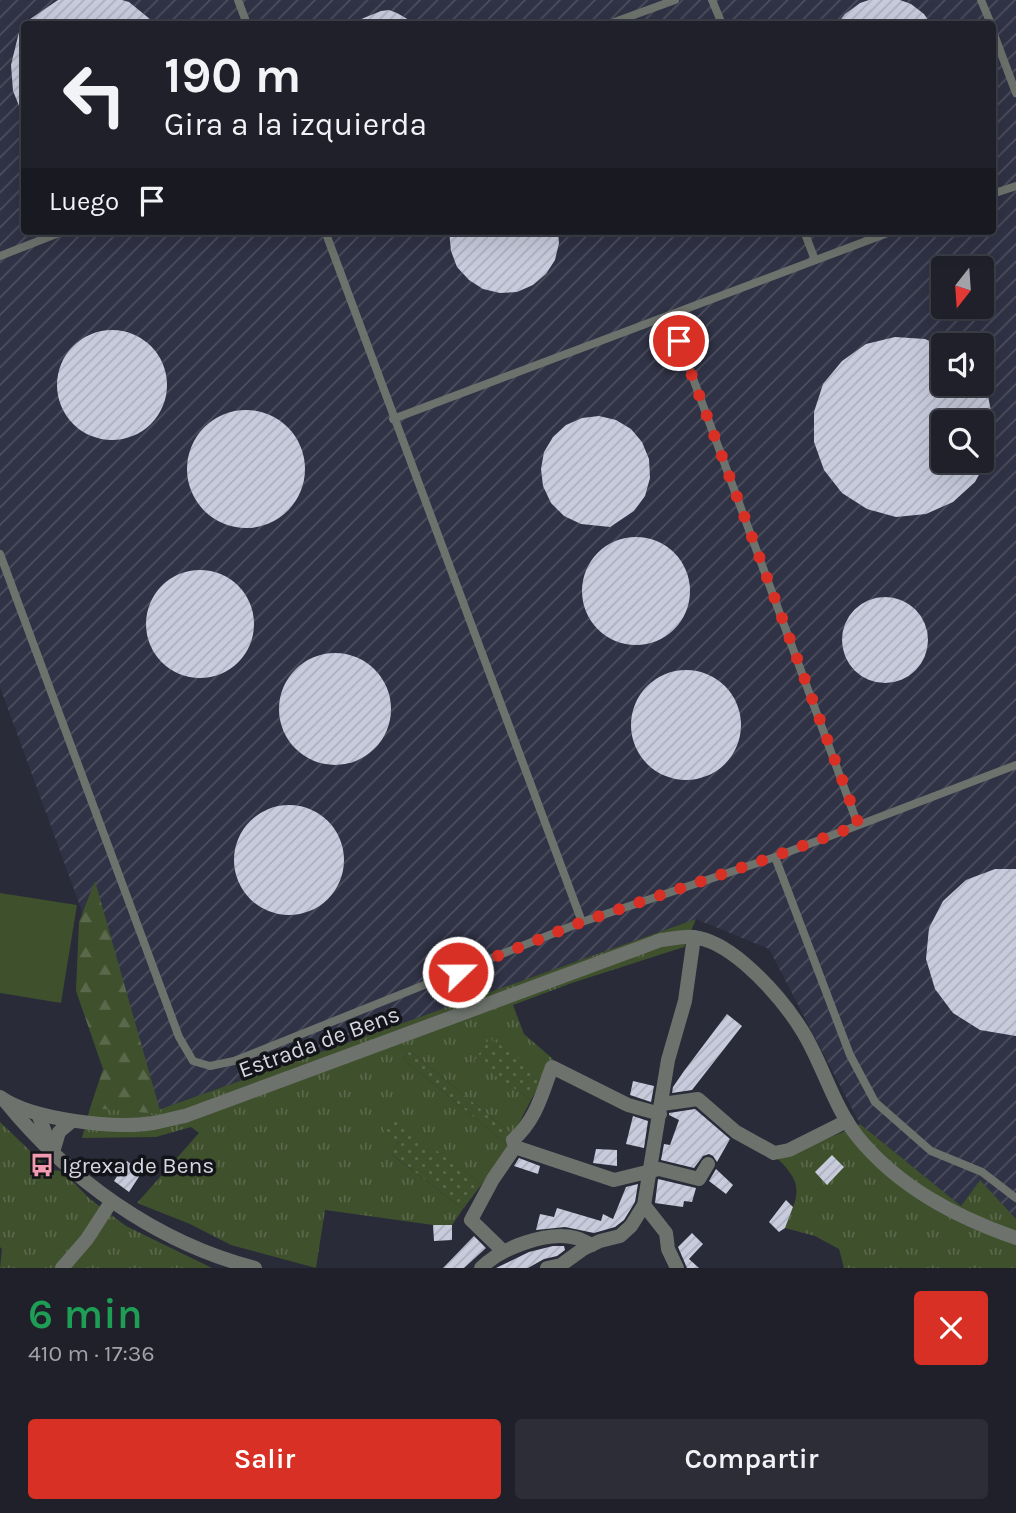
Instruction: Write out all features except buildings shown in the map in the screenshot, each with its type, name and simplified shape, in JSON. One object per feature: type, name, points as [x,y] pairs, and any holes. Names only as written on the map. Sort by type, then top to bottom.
[{"type":"street","points":[[558,1267],[592,1245],[620,1236],[631,1226],[644,1205],[668,1060],[685,1001],[694,937]]},
{"type":"street","name":"Estrada de Bens","points":[[2,1099],[38,1114],[72,1121],[152,1123],[185,1116],[662,940],[694,937],[713,943],[734,955],[760,977],[782,1002],[803,1033],[847,1121],[877,1156],[908,1185],[953,1213],[1016,1238]]},
{"type":"street","points":[[515,1147],[513,1140],[523,1132],[537,1112],[552,1067],[628,1105],[661,1109],[698,1099],[736,1132],[774,1153],[789,1150],[847,1121]]},
{"type":"street","points":[[2,1099],[31,1133],[111,1202],[184,1243],[255,1268]]},
{"type":"street","points":[[38,1114],[53,1152]]},
{"type":"street","points":[[31,1133],[32,1124],[38,1114]]},
{"type":"street","points":[[53,1152],[59,1132],[72,1121]]},
{"type":"street","points":[[515,1147],[614,1180],[659,1169],[699,1179],[708,1164]]},
{"type":"street","points":[[503,1251],[471,1220],[492,1180],[515,1147]]},
{"type":"street","points":[[62,1268],[87,1238],[111,1202]]},
{"type":"street","points":[[644,1205],[666,1233],[668,1249],[677,1268]]},
{"type":"street","points":[[481,1268],[503,1251],[527,1242],[559,1236],[575,1238],[592,1245]]},
{"type":"lane","points":[[238,0],[246,21]]},
{"type":"lane","points":[[617,21],[676,0]]},
{"type":"lane","points":[[712,0],[721,21]]},
{"type":"lane","points":[[981,0],[989,21]]},
{"type":"lane","points":[[996,40],[1016,93]]},
{"type":"lane","points":[[996,193],[1016,186]]},
{"type":"lane","points":[[0,256],[54,235]]},
{"type":"lane","points":[[326,235],[582,922]]},
{"type":"lane","points":[[806,235],[815,260]]},
{"type":"lane","points":[[393,419],[882,235]]},
{"type":"lane","points":[[670,316],[859,825]]},
{"type":"lane","points":[[0,554],[179,1037],[193,1061],[210,1066],[234,1061],[582,922],[775,856],[1016,765]]},
{"type":"lane","points":[[775,856],[849,1055],[875,1102],[931,1151],[982,1172],[1016,1198]]},
{"type":"shaded area","points":[[0,0],[1016,0],[1016,1219],[980,1181],[961,1206],[860,1124],[769,949],[696,919],[155,1111],[0,687]]},
{"type":"green space","points":[[95,881],[161,1114],[90,1108],[103,1069],[76,991],[79,922]]},
{"type":"green space","points":[[0,893],[77,905],[61,1003],[0,993]]},
{"type":"green space","points":[[696,919],[684,947],[513,1005],[524,1034],[553,1059],[544,1076],[475,1061],[531,1100],[513,1135],[410,1051],[403,1059],[508,1145],[482,1184],[391,1118],[383,1129],[399,1141],[391,1154],[463,1209],[452,1225],[433,1225],[325,1210],[316,1268],[231,1245],[190,1224],[137,1203],[199,1133],[191,1127],[156,1137],[82,1138],[90,1108],[155,1111]]},
{"type":"green space","points":[[490,1038],[544,1076],[531,1100],[474,1061]]},
{"type":"green space","points":[[410,1051],[513,1135],[508,1145],[403,1059]]},
{"type":"green space","points":[[391,1117],[482,1184],[463,1209],[390,1153],[399,1142],[383,1129]]},
{"type":"green space","points":[[0,1122],[50,1170],[62,1171],[90,1199],[126,1226],[212,1268],[0,1268]]},
{"type":"green space","points":[[860,1124],[961,1206],[980,1180],[1016,1219],[1016,1268],[844,1268],[839,1249],[815,1236],[785,1228],[796,1198],[796,1184],[778,1159]]},
{"type":"place","name":"Igrexa de Bens","points":[[42,1165]]},
{"type":"route","points":[[458,972],[582,922],[859,825],[679,341]]}]
